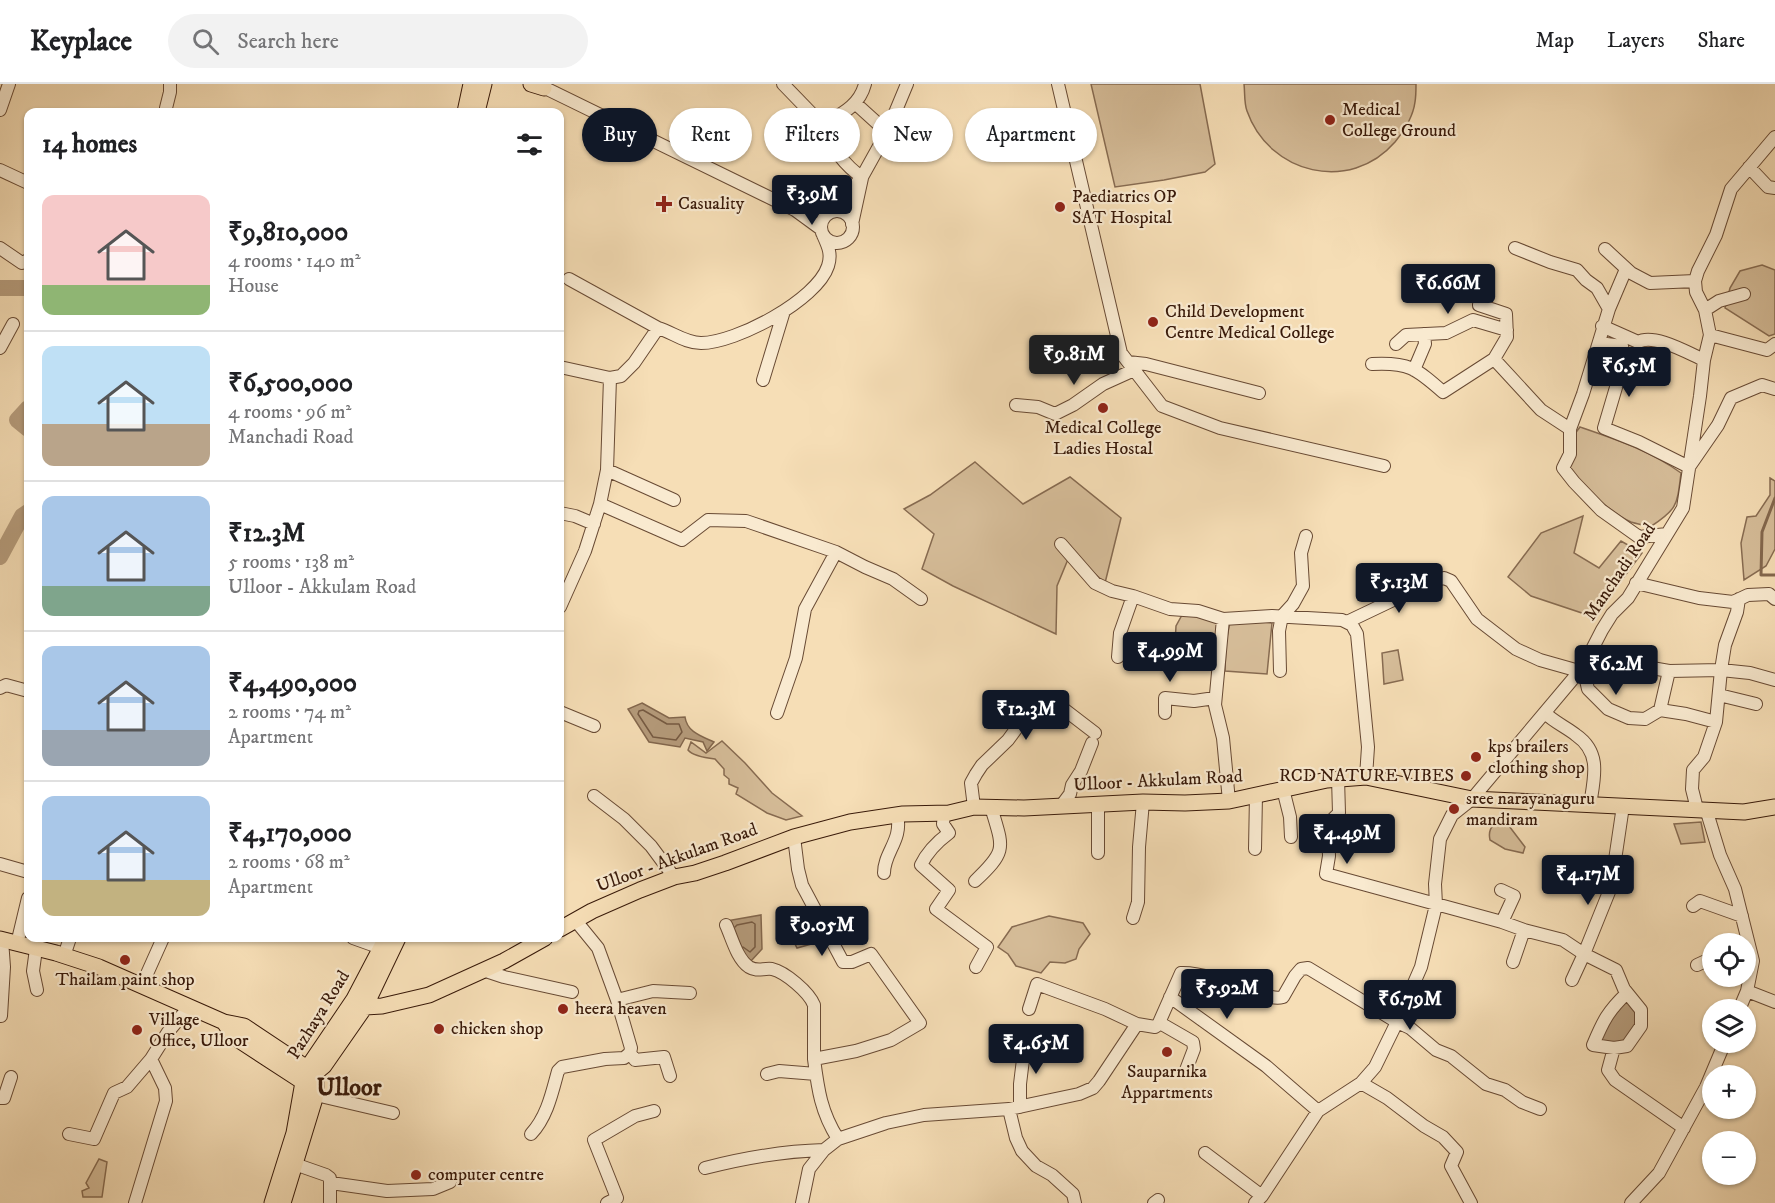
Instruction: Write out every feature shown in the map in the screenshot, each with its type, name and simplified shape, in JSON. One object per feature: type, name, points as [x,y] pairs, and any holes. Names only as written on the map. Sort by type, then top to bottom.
[{"type":"main road","points":[[468,108],[482,86]]},
{"type":"main road","points":[[478,108],[482,86]]},
{"type":"main road","name":"Ulloor - Akkulam Road","points":[[564,927],[613,901],[674,877],[725,863],[794,837],[850,822],[897,815],[944,813],[974,807],[1024,808],[1143,802],[1229,801],[1338,778],[1366,777],[1472,799],[1744,812],[1775,807]]},
{"type":"main road","points":[[1,939],[99,967],[142,985],[224,1022],[234,1037],[309,1074],[316,1095],[272,1203]]},
{"type":"main road","points":[[283,1203],[294,1132],[309,1074],[324,1066],[344,1038],[360,1003],[396,942]]},
{"type":"main road","points":[[360,1003],[397,1002],[436,993],[504,961],[538,942]]},
{"type":"main road","name":"Pazhaya Road","points":[[309,1074],[360,1003],[384,943]]},
{"type":"main road","points":[[344,1038],[375,1013],[397,1002]]},
{"type":"street","points":[[0,110],[9,84]]},
{"type":"street","points":[[166,108],[170,84]]},
{"type":"street","points":[[783,84],[806,108]]},
{"type":"street","points":[[850,108],[866,84]]},
{"type":"street","points":[[897,108],[907,84]]},
{"type":"street","points":[[1058,84],[1121,353],[1162,406],[1220,428],[1384,466]]},
{"type":"street","points":[[538,85],[795,210],[822,232],[830,242],[839,243],[848,239],[852,231],[862,177]]},
{"type":"street","points":[[855,103],[872,118]]},
{"type":"street","points":[[1605,249],[1626,269],[1650,283],[1695,281],[1716,235],[1731,189],[1775,137]]},
{"type":"street","points":[[569,279],[658,328],[692,341],[701,343],[722,340],[743,333],[784,311],[815,286],[828,267],[831,253],[822,232],[821,222],[862,177],[872,159]]},
{"type":"street","points":[[845,162],[851,170],[862,177]]},
{"type":"street","points":[[1749,167],[1768,187],[1775,188]]},
{"type":"street","points":[[0,170],[24,178]]},
{"type":"street","points":[[795,210],[837,211],[850,217],[852,224]]},
{"type":"street","points":[[0,248],[22,263],[24,262]]},
{"type":"street","points":[[1515,248],[1577,270],[1597,288],[1609,309]]},
{"type":"street","points":[[1626,269],[1602,326],[1599,343],[1570,429],[1570,454],[1563,468],[1601,510],[1639,537],[1656,553]]},
{"type":"street","name":"Manchadi Road","points":[[1361,1083],[1375,1067],[1421,967],[1436,905],[1435,884],[1440,840],[1452,816],[1472,799],[1584,665],[1612,614],[1628,598],[1683,508],[1704,360],[1710,335],[1705,310],[1696,292],[1695,281]]},
{"type":"street","points":[[1372,364],[1395,363],[1421,373],[1443,392],[1494,359],[1507,337],[1506,314],[1479,305],[1481,288],[1464,287]]},
{"type":"street","points":[[1705,310],[1719,301],[1744,294]]},
{"type":"street","points":[[763,380],[784,311]]},
{"type":"street","points":[[1396,344],[1406,335],[1446,333],[1473,320],[1507,330]]},
{"type":"street","points":[[0,348],[13,324]]},
{"type":"street","points":[[1602,326],[1631,340],[1638,342],[1644,338],[1653,340],[1704,360]]},
{"type":"street","points":[[564,368],[610,378],[621,375],[634,363],[658,328]]},
{"type":"street","points":[[1413,370],[1425,344],[1424,334]]},
{"type":"street","points":[[1710,335],[1767,350],[1775,344]]},
{"type":"street","points":[[1599,343],[1622,346],[1628,374],[1617,384],[1604,428],[1639,442],[1689,467],[1718,425],[1731,398],[1762,386],[1775,389]]},
{"type":"street","points":[[1494,359],[1541,410],[1570,429]]},
{"type":"street","points":[[1016,405],[1038,407],[1055,414],[1073,405],[1131,366],[1156,367],[1259,393]]},
{"type":"street","points":[[564,598],[585,551],[600,504],[607,470],[610,378]]},
{"type":"street","points":[[607,470],[675,500]]},
{"type":"street","points":[[600,504],[682,540],[708,520],[746,520],[836,552],[893,579],[921,599]]},
{"type":"street","points":[[564,514],[594,524]]},
{"type":"street","points":[[1639,537],[1667,534]]},
{"type":"street","points":[[1280,671],[1279,631],[1282,616],[1293,604],[1303,586],[1301,553],[1306,536]]},
{"type":"street","points":[[1061,544],[1095,583],[1112,591],[1170,609],[1198,611],[1223,619],[1282,616],[1338,620],[1347,622],[1355,628],[1368,747],[1366,777]]},
{"type":"street","points":[[777,713],[796,658],[805,609],[836,552]]},
{"type":"street","points":[[1347,622],[1435,580],[1444,578],[1451,582],[1477,619],[1516,649],[1540,660],[1669,671],[1721,670],[1750,673],[1775,680]]},
{"type":"street","points":[[1636,584],[1699,598],[1733,602],[1748,594],[1769,594],[1775,598]]},
{"type":"street","points":[[1119,657],[1120,633],[1133,596]]},
{"type":"street","points":[[1739,599],[1737,612],[1725,645],[1716,722],[1704,757],[1693,770],[1692,779],[1693,797],[1702,809],[1735,889],[1746,933]]},
{"type":"street","points":[[1223,619],[1215,705],[1223,738],[1229,801]]},
{"type":"street","points":[[1584,665],[1588,689],[1608,709],[1629,718],[1645,719],[1660,710],[1716,722]]},
{"type":"street","points":[[1660,710],[1669,671]]},
{"type":"street","points":[[0,688],[6,685],[24,690]]},
{"type":"street","points":[[1719,695],[1756,704]]},
{"type":"street","points":[[1165,713],[1165,698],[1194,701],[1215,698]]},
{"type":"street","points":[[974,807],[971,783],[976,774],[1008,740],[1037,700],[1065,710],[1094,738],[1070,794],[1061,806]]},
{"type":"street","points":[[1545,713],[1579,736],[1599,759],[1590,804]]},
{"type":"street","points":[[564,714],[594,726]]},
{"type":"street","points":[[1338,778],[1339,813],[1328,824],[1329,856],[1326,874],[1563,940],[1584,954],[1616,970],[1624,989],[1641,1010],[1641,1026],[1627,1046],[1614,1048],[1593,1045],[1603,1020],[1612,1007],[1627,993]]},
{"type":"street","points":[[1283,789],[1290,818],[1291,837]]},
{"type":"street","points":[[1255,849],[1256,795]]},
{"type":"street","points":[[594,796],[624,819],[651,846],[674,877]]},
{"type":"street","points":[[1134,918],[1138,902],[1143,802]]},
{"type":"street","points":[[1098,804],[1098,853]]},
{"type":"street","points":[[1572,980],[1611,887],[1623,806]]},
{"type":"street","points":[[975,881],[994,863],[1000,852],[998,831],[991,807]]},
{"type":"street","points":[[944,813],[943,824],[949,833],[937,843],[921,865],[949,890],[936,909],[987,947],[976,967]]},
{"type":"street","points":[[884,873],[884,865],[899,827],[897,815]]},
{"type":"street","points":[[794,837],[802,885],[843,962],[852,962],[871,954],[920,1023],[891,1040],[856,1051],[814,1059]]},
{"type":"street","points":[[0,864],[24,871]]},
{"type":"street","points":[[1502,890],[1514,896],[1502,922]]},
{"type":"street","points":[[1693,906],[1700,901],[1742,916]]},
{"type":"street","points":[[17,944],[24,915]]},
{"type":"street","points":[[531,1134],[546,1109],[558,1071],[562,1067],[624,1058],[630,1053],[629,1037],[598,948],[576,921]]},
{"type":"street","points":[[726,926],[742,961],[749,967],[758,970],[773,969],[801,986],[811,997],[814,1005],[814,1059],[823,1111],[838,1139]]},
{"type":"street","points":[[1513,962],[1524,930]]},
{"type":"street","points":[[1,939],[4,967],[1,1016]]},
{"type":"street","points":[[64,956],[69,942]]},
{"type":"street","points":[[142,985],[161,942]]},
{"type":"street","points":[[36,949],[33,971],[37,990]]},
{"type":"street","points":[[1697,965],[1702,963]]},
{"type":"street","points":[[1029,1009],[1037,984],[1105,1009],[1137,1024],[1155,1027],[1160,1023],[1181,973],[1186,972],[1253,990],[1276,999],[1283,997],[1301,969],[1308,968],[1410,1028],[1436,1050],[1451,1056],[1486,1084],[1505,1090],[1522,1102],[1540,1109]]},
{"type":"street","points":[[483,970],[572,993]]},
{"type":"street","points":[[1744,999],[1747,987]]},
{"type":"street","points":[[617,1000],[653,991],[690,993]]},
{"type":"street","points":[[1747,991],[1775,1002]]},
{"type":"street","points":[[1170,997],[1266,1066],[1318,1111]]},
{"type":"street","points":[[69,1134],[94,1139],[114,1093],[127,1087],[151,1059],[168,1032],[189,1007]]},
{"type":"street","points":[[1160,1023],[1193,1042],[1194,1049],[1186,1070]]},
{"type":"street","points":[[802,1203],[809,1169],[824,1150],[838,1139],[886,1123],[924,1115],[1014,1108],[1079,1094],[1093,1088],[1137,1024]]},
{"type":"street","points":[[1025,1043],[1020,1084],[1014,1108],[1016,1138],[1022,1151],[1036,1166],[1052,1175],[1073,1194],[1075,1203]]},
{"type":"street","points":[[1614,1048],[1608,1070],[1615,1080],[1684,1128]]},
{"type":"street","points":[[630,1053],[635,1060],[664,1057],[670,1076]]},
{"type":"street","points":[[1631,1203],[1659,1173],[1706,1087],[1720,1053]]},
{"type":"street","points":[[135,1203],[166,1101],[165,1088],[151,1059]]},
{"type":"street","points":[[767,1074],[779,1071],[816,1074]]},
{"type":"street","points":[[0,1098],[4,1098],[11,1077]]},
{"type":"street","points":[[1205,1153],[1259,1200],[1318,1111],[1361,1083],[1387,1098],[1453,1146],[1457,1152],[1451,1166],[1471,1203]]},
{"type":"street","points":[[316,1095],[393,1113]]},
{"type":"street","points":[[607,1203],[617,1198],[594,1140],[635,1116],[654,1111]]},
{"type":"street","points":[[705,1168],[744,1158],[795,1150],[824,1150]]},
{"type":"street","points":[[290,1163],[330,1178],[330,1203]]},
{"type":"street","points":[[330,1183],[387,1191],[433,1189],[450,1182],[451,1177]]},
{"type":"shaded area","points":[[1091,84],[1200,84],[1215,164],[1205,172],[1115,187]]},
{"type":"shaded area","name":"Medical College Ground","points":[[1244,84],[1416,84],[1416,95],[1410,118],[1395,142],[1377,158],[1356,168],[1334,172],[1312,170],[1292,162],[1273,150],[1258,133],[1247,111]]},
{"type":"shaded area","points":[[1762,265],[1775,270],[1775,334],[1769,336],[1725,308],[1730,288],[1740,271]]},
{"type":"shaded area","points":[[1580,427],[1645,452],[1681,473],[1677,499],[1671,510],[1650,527],[1622,518],[1598,498],[1569,469],[1576,454],[1574,435]]},
{"type":"shaded area","points":[[975,462],[1023,504],[1070,477],[1121,518],[1105,583],[1071,552],[1057,586],[1056,634],[922,569],[934,534],[904,509],[930,495]]},
{"type":"shaded area","points":[[1770,478],[1775,481],[1775,549],[1766,566],[1744,580],[1741,543],[1747,517],[1756,516],[1770,495]]},
{"type":"shaded area","points":[[1583,516],[1574,553],[1599,568],[1621,541],[1642,553],[1594,617],[1531,596],[1508,577],[1541,533]]},
{"type":"shaded area","points":[[1182,615],[1219,619],[1213,669],[1174,661],[1176,626]]},
{"type":"shaded area","points":[[1230,622],[1272,623],[1267,674],[1225,671],[1226,642]]},
{"type":"shaded area","points":[[1398,650],[1403,680],[1384,684],[1382,653]]},
{"type":"shaded area","points":[[722,741],[772,793],[802,816],[786,820],[767,813],[736,794],[738,788],[729,784],[729,779],[724,775],[724,769],[715,759],[696,755],[688,750],[691,742],[706,753]]},
{"type":"shaded area","points":[[1497,821],[1506,822],[1525,847],[1523,853],[1505,849],[1490,840],[1490,829]]},
{"type":"shaded area","points":[[1701,822],[1705,842],[1681,844],[1674,824]]},
{"type":"shaded area","points":[[1049,916],[1083,923],[1090,934],[1079,949],[1076,959],[1065,963],[1050,962],[1041,973],[1016,966],[1008,954],[998,947],[1012,927]]},
{"type":"shaded area","points":[[805,917],[815,943],[797,948],[791,926]]},
{"type":"shaded area","points":[[99,1159],[107,1162],[102,1197],[83,1197],[82,1191],[89,1188],[86,1183]]},
{"type":"water","points":[[642,703],[669,718],[685,717],[692,730],[714,742],[707,751],[703,742],[685,738],[680,747],[649,742],[628,709]]},
{"type":"water","points":[[761,915],[762,949],[751,961],[737,950],[726,921]]},
{"type":"water","points":[[1622,996],[1631,1004],[1635,1013],[1634,1029],[1619,1047],[1603,1044],[1598,1033]]},
{"type":"waterway","points":[[0,288],[24,288]]},
{"type":"waterway","points":[[24,412],[17,420],[24,426]]},
{"type":"waterway","points":[[1775,498],[1762,532],[1761,575],[1775,575]]},
{"type":"waterway","points":[[0,557],[24,515]]},
{"type":"place","name":"Medical College Ground","points":[[1330,120]]},
{"type":"place","name":"Casuality","points":[[664,204]]},
{"type":"place","name":"Paediatrics OP SAT Hospital","points":[[1060,207]]},
{"type":"place","name":"Child Development Centre Medical College","points":[[1153,322]]},
{"type":"place","name":"Medical College Ladies Hostal","points":[[1103,408]]},
{"type":"place","name":"kps brailers clothing shop","points":[[1476,757]]},
{"type":"place","name":"RCD NATURE VIBES","points":[[1466,776]]},
{"type":"place","name":"sree narayanaguru mandiram","points":[[1454,809]]},
{"type":"place","name":"Thailam paint shop","points":[[125,960]]},
{"type":"place","name":"heera heaven","points":[[563,1009]]},
{"type":"place","name":"chicken shop","points":[[439,1029]]},
{"type":"place","name":"Village Office, Ulloor","points":[[137,1030]]},
{"type":"place","name":"Sauparnika Appartments","points":[[1167,1052]]},
{"type":"place","name":"computer centre","points":[[416,1175]]},
{"type":"district","name":"Ulloor","points":[[349,1088]]}]
